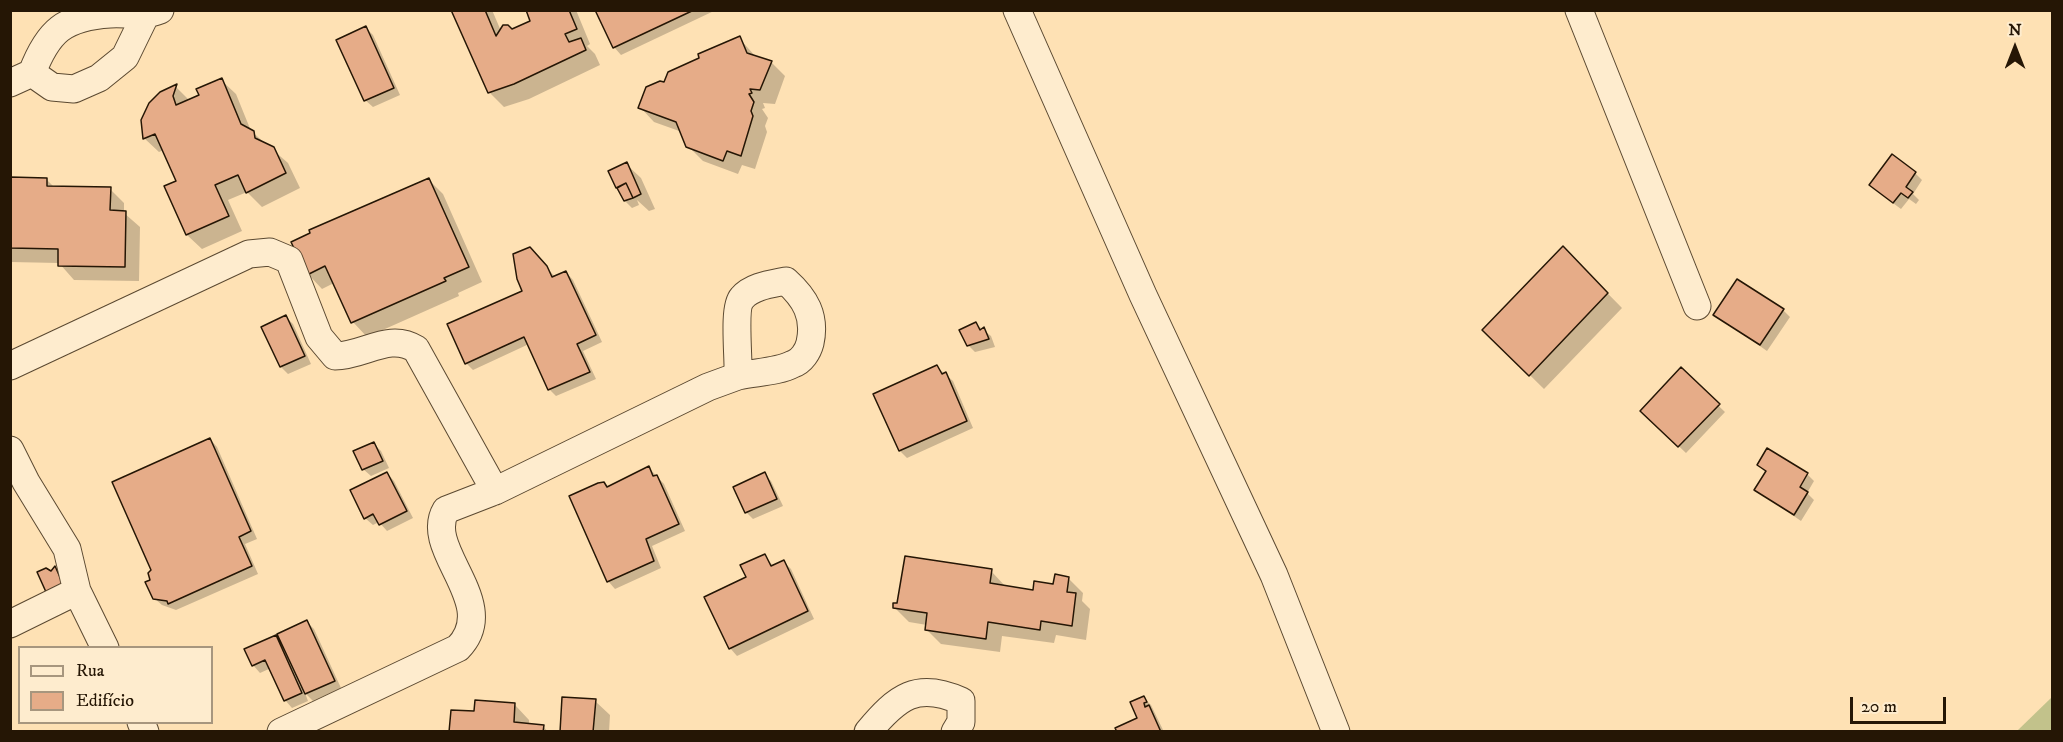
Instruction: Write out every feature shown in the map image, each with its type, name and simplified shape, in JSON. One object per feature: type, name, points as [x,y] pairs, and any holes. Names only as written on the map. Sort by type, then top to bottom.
[{"type":"street","points":[[1017,10],[1143,294],[1274,575],[1336,732]]},
{"type":"street","points":[[1579,10],[1697,306]]},
{"type":"street","points":[[153,13],[125,57],[99,78],[74,89],[52,87],[21,78],[52,33],[69,21],[110,14],[153,13]]},
{"type":"street","points":[[10,366],[249,254],[270,252],[289,260],[319,337],[335,356],[352,356],[387,342],[407,344],[416,349],[495,491]]},
{"type":"street","points":[[281,732],[443,657],[465,642],[473,618],[467,591],[452,565],[440,522],[446,510],[495,491],[708,387],[738,376]]},
{"type":"street","points":[[10,450],[42,511],[67,549],[77,591],[104,646]]},
{"type":"street","points":[[10,624],[77,591]]},
{"type":"street","points":[[868,732],[899,699],[919,692],[942,692],[961,701],[961,722],[955,732]]},
{"type":"green space","points":[[2052,697],[2052,731],[2017,731]]},
{"type":"building","points":[[451,10],[485,10],[496,36],[503,25],[508,25],[512,29],[530,21],[526,10],[569,10],[577,29],[565,34],[569,42],[581,38],[586,50],[514,84],[488,93]]},
{"type":"building","points":[[595,10],[694,10],[613,48]]},
{"type":"building","points":[[366,26],[394,88],[364,101],[336,40]]},
{"type":"building","points":[[740,36],[747,53],[772,61],[760,90],[750,89],[752,93],[749,94],[754,102],[751,111],[753,116],[741,156],[727,151],[723,161],[686,147],[676,122],[638,108],[646,87],[660,81],[664,82],[668,72],[699,58],[698,54]]},
{"type":"building","points":[[222,78],[241,124],[254,131],[255,138],[274,147],[286,173],[246,193],[238,175],[215,185],[229,216],[186,235],[164,186],[176,181],[155,134],[143,139],[141,120],[149,103],[160,92],[177,84],[173,96],[176,105],[199,95],[196,89]]},
{"type":"building","points":[[1892,154],[1916,172],[1906,187],[1913,192],[1908,198],[1901,193],[1893,203],[1869,185]]},
{"type":"building","points":[[627,162],[641,194],[633,198],[626,183],[616,188],[608,171]]},
{"type":"building","points":[[10,177],[47,178],[47,186],[111,187],[110,210],[126,211],[125,267],[58,266],[58,249],[10,248]]},
{"type":"building","points":[[429,178],[469,267],[444,278],[446,281],[351,323],[325,266],[307,275],[291,242],[310,233],[309,230]]},
{"type":"building","points":[[626,183],[633,198],[624,201],[617,188]]},
{"type":"building","points":[[1563,246],[1608,293],[1529,376],[1482,330]]},
{"type":"building","points":[[530,247],[547,266],[552,277],[566,271],[596,335],[577,344],[590,372],[548,390],[524,337],[465,364],[447,324],[522,291],[517,279],[513,254]]},
{"type":"building","points":[[1737,279],[1784,309],[1760,345],[1713,315]]},
{"type":"building","points":[[286,315],[305,356],[280,367],[261,327]]},
{"type":"building","points":[[976,322],[980,330],[984,327],[989,339],[967,346],[959,330]]},
{"type":"building","points":[[937,365],[942,374],[946,372],[967,421],[899,451],[873,394]]},
{"type":"building","points":[[1681,367],[1720,404],[1678,447],[1640,411]]},
{"type":"building","points":[[210,438],[251,531],[239,537],[252,566],[168,604],[167,601],[153,599],[145,582],[150,580],[148,573],[151,570],[112,482]]},
{"type":"building","points":[[374,442],[383,461],[362,470],[353,451]]},
{"type":"building","points":[[1767,448],[1808,473],[1800,487],[1808,492],[1794,515],[1754,490],[1766,471],[1757,465]]},
{"type":"building","points":[[649,466],[653,476],[657,475],[679,524],[646,539],[654,561],[607,582],[569,496],[598,483],[604,482],[607,487]]},
{"type":"building","points":[[387,472],[407,511],[379,525],[373,514],[364,519],[350,490]]},
{"type":"building","points":[[765,472],[777,499],[745,513],[733,487]]},
{"type":"building","points":[[765,554],[771,566],[784,560],[808,611],[729,649],[704,597],[746,577],[740,565]]},
{"type":"building","points":[[905,556],[992,569],[990,583],[1033,590],[1034,581],[1053,584],[1055,574],[1069,577],[1067,592],[1076,593],[1072,626],[1041,621],[1040,630],[988,622],[986,639],[925,630],[927,613],[893,608],[893,603],[897,603]]},
{"type":"building","points":[[55,566],[63,584],[46,592],[37,572],[46,568],[51,571]]},
{"type":"building","points":[[307,620],[335,681],[305,694],[277,634]]},
{"type":"building","points":[[276,635],[302,693],[284,701],[265,660],[252,666],[244,649]]},
{"type":"building","points":[[1144,696],[1147,702],[1144,703],[1145,707],[1149,705],[1161,732],[1117,732],[1115,728],[1137,718],[1130,702]]},
{"type":"building","points":[[562,697],[596,699],[593,732],[560,732]]},
{"type":"building","points":[[475,700],[515,703],[514,722],[544,725],[543,732],[449,732],[451,710],[474,711]]}]
